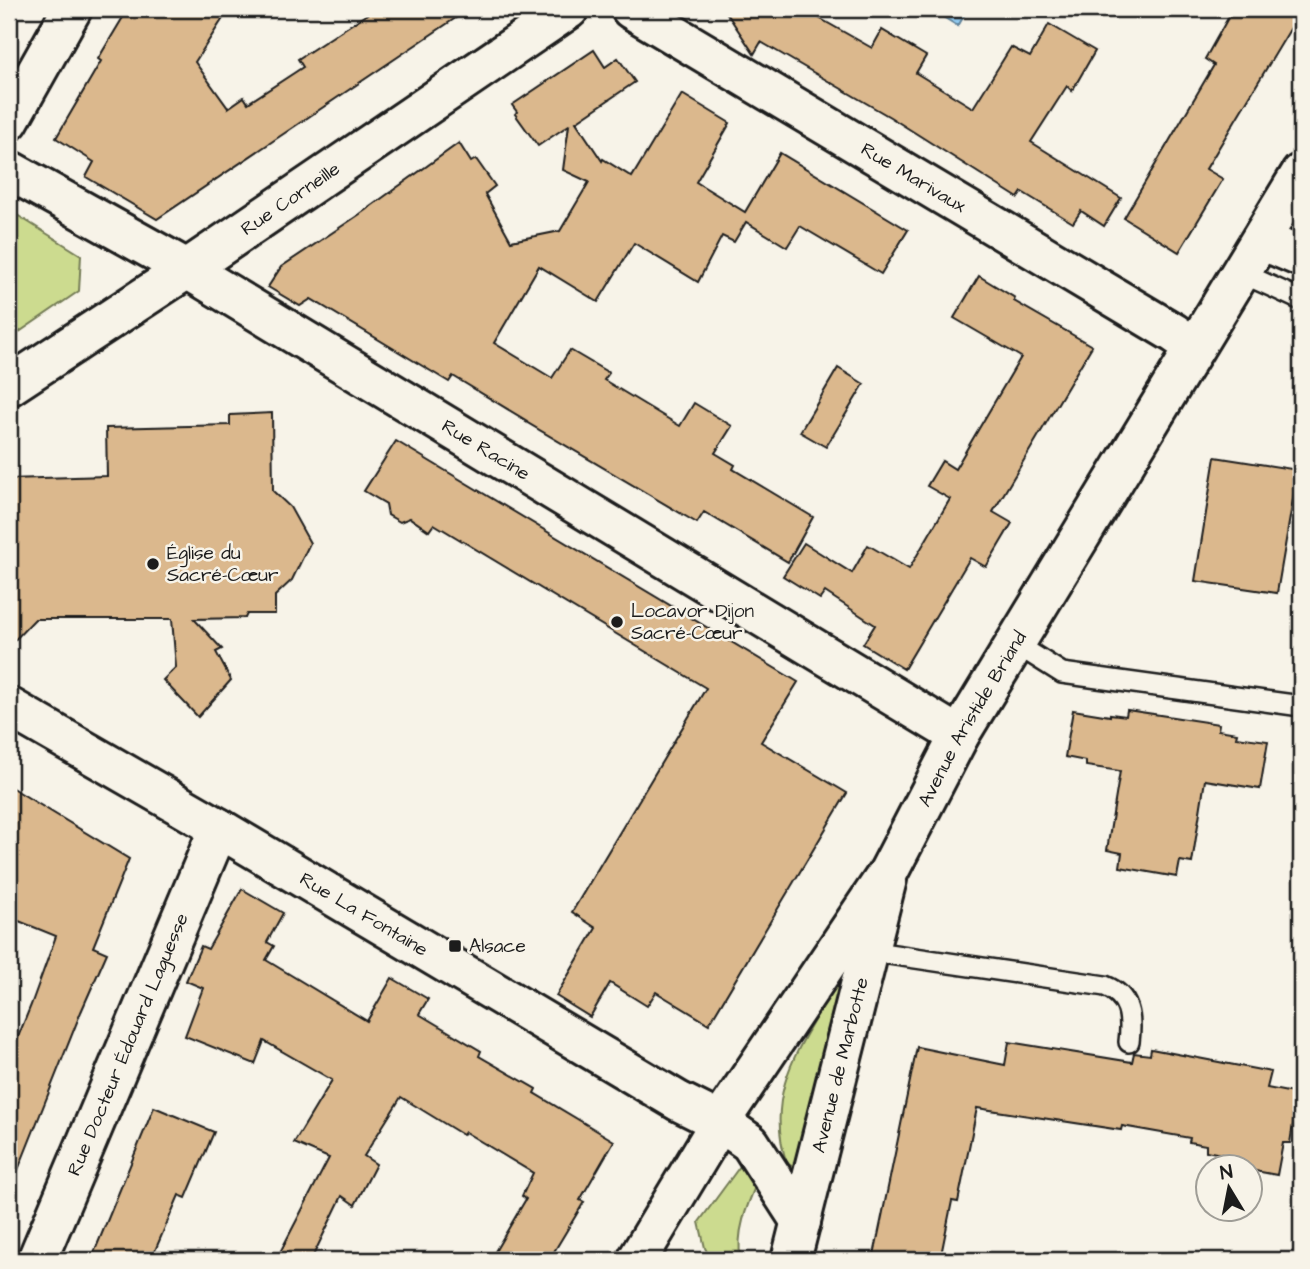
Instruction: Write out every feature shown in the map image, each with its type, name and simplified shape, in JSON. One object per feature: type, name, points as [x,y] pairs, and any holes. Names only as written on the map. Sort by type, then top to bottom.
[{"type":"street","points":[[9,121],[72,9]]},
{"type":"street","name":"Rue Corneille","points":[[9,386],[187,269],[569,9]]},
{"type":"street","name":"Rue Marivaux","points":[[631,9],[1194,347]]},
{"type":"street","name":"Rue Racine","points":[[9,170],[187,269],[959,736]]},
{"type":"street","name":"Avenue Aristide Briand","points":[[637,1260],[720,1122],[890,871],[959,736],[1301,173]]},
{"type":"street","points":[[1261,240],[1301,257]]},
{"type":"street","name":"Rue La Fontaine","points":[[9,707],[219,828],[678,1101],[720,1122],[750,1143],[801,1222]]},
{"type":"street","name":"Rue Docteur Édouard Laguesse","points":[[37,1260],[219,828]]},
{"type":"street","name":"Avenue de Marbotte","points":[[791,1260],[890,871]]},
{"type":"lane","points":[[1242,273],[1301,300]]},
{"type":"lane","points":[[1016,645],[1062,673],[1301,706]]},
{"type":"lane","points":[[868,951],[1105,986],[1120,995],[1128,1006],[1131,1017],[1129,1042]]},
{"type":"green space","points":[[9,210],[81,255],[79,291],[9,339]]},
{"type":"green space","points":[[844,974],[801,1170],[787,1164],[781,1138],[783,1092],[798,1049],[834,985]]},
{"type":"green space","points":[[743,1162],[758,1180],[741,1230],[741,1260],[711,1260],[705,1248],[699,1222]]},
{"type":"water","points":[[937,9],[968,9],[958,26],[935,12]]},
{"type":"building","points":[[128,9],[229,9],[195,62],[228,108],[244,97],[248,103],[303,67],[298,59],[375,9],[469,9],[157,219],[86,177],[94,162],[56,138]]},
{"type":"building","points":[[724,9],[803,9],[872,48],[882,30],[926,56],[916,73],[973,108],[1011,47],[1030,57],[1049,24],[1095,51],[1072,91],[1067,86],[1031,142],[1121,198],[1104,226],[1081,211],[1073,223],[1022,192],[1018,198],[890,117],[761,42],[754,54]]},
{"type":"building","points":[[1233,9],[1301,11],[1206,169],[1223,179],[1179,252],[1124,218],[1214,65],[1205,59]]},
{"type":"building","points":[[594,50],[605,67],[618,58],[635,82],[576,122],[602,161],[603,159],[632,177],[682,94],[730,123],[696,182],[745,212],[780,153],[908,230],[881,274],[800,226],[787,247],[746,222],[734,242],[722,236],[698,282],[634,243],[598,302],[539,266],[494,343],[552,378],[570,350],[609,373],[604,380],[680,426],[694,403],[732,426],[715,453],[735,465],[733,469],[813,517],[788,562],[704,512],[697,523],[453,376],[449,382],[311,299],[300,306],[268,287],[281,267],[459,143],[471,162],[476,159],[495,186],[485,194],[511,241],[560,231],[589,182],[563,170],[569,125],[538,146],[515,114],[517,112],[512,105]]},
{"type":"building","points":[[979,276],[1015,298],[1014,301],[1092,346],[993,512],[1012,523],[986,567],[970,558],[904,669],[863,644],[875,625],[825,592],[820,599],[783,576],[804,543],[852,573],[868,545],[909,569],[950,499],[927,486],[942,461],[955,469],[1021,357],[954,318]]},
{"type":"building","points":[[838,368],[864,384],[826,447],[800,432]]},
{"type":"building","name":"Église du Sacré-Cœur","points":[[272,413],[273,491],[290,507],[310,543],[292,580],[275,596],[275,614],[247,614],[245,618],[194,619],[222,649],[216,652],[231,680],[198,717],[163,680],[176,667],[172,619],[35,619],[9,646],[9,479],[107,476],[106,428],[230,425],[230,415]]},
{"type":"building","points":[[396,441],[798,682],[761,742],[847,793],[709,1024],[656,992],[647,1006],[610,983],[590,1017],[556,996],[596,928],[572,912],[706,688],[434,524],[429,531],[410,518],[400,522],[388,515],[386,504],[364,491]]},
{"type":"building","points":[[1215,457],[1298,470],[1277,593],[1195,581]]},
{"type":"building","points":[[1073,710],[1126,716],[1127,710],[1219,724],[1218,730],[1237,733],[1236,737],[1268,741],[1260,789],[1205,780],[1192,863],[1180,861],[1177,877],[1120,867],[1122,853],[1107,850],[1120,771],[1086,766],[1086,761],[1065,757]]},
{"type":"building","points":[[9,786],[129,859],[93,947],[107,953],[10,1190],[9,1059],[56,936],[9,917]]},
{"type":"building","points":[[242,889],[283,913],[267,942],[274,946],[266,960],[367,1021],[392,978],[428,999],[419,1014],[481,1051],[479,1056],[536,1089],[534,1093],[614,1141],[580,1200],[584,1202],[549,1260],[490,1260],[526,1199],[522,1196],[533,1173],[401,1097],[364,1156],[376,1164],[355,1205],[342,1196],[311,1260],[276,1260],[329,1158],[294,1143],[332,1080],[264,1041],[255,1064],[185,1036],[203,988],[186,981],[201,946],[208,949]]},
{"type":"building","points":[[1009,1042],[1132,1062],[1134,1053],[1150,1055],[1151,1049],[1271,1072],[1267,1088],[1298,1094],[1290,1143],[1283,1143],[1277,1175],[1264,1173],[1264,1154],[1221,1154],[1206,1151],[1206,1145],[1189,1142],[1190,1138],[1122,1126],[1121,1130],[977,1108],[958,1202],[952,1201],[940,1260],[873,1260],[917,1047],[1005,1065]]},
{"type":"building","points":[[154,1107],[214,1132],[186,1198],[179,1195],[151,1260],[91,1260]]},
{"type":"place","name":"Église du Sacré-Cœur","points":[[153,564]]},
{"type":"place","name":"Locavor Dijon Sacré-Cœur","points":[[617,622]]},
{"type":"place","name":"Alsace","points":[[455,946]]}]
